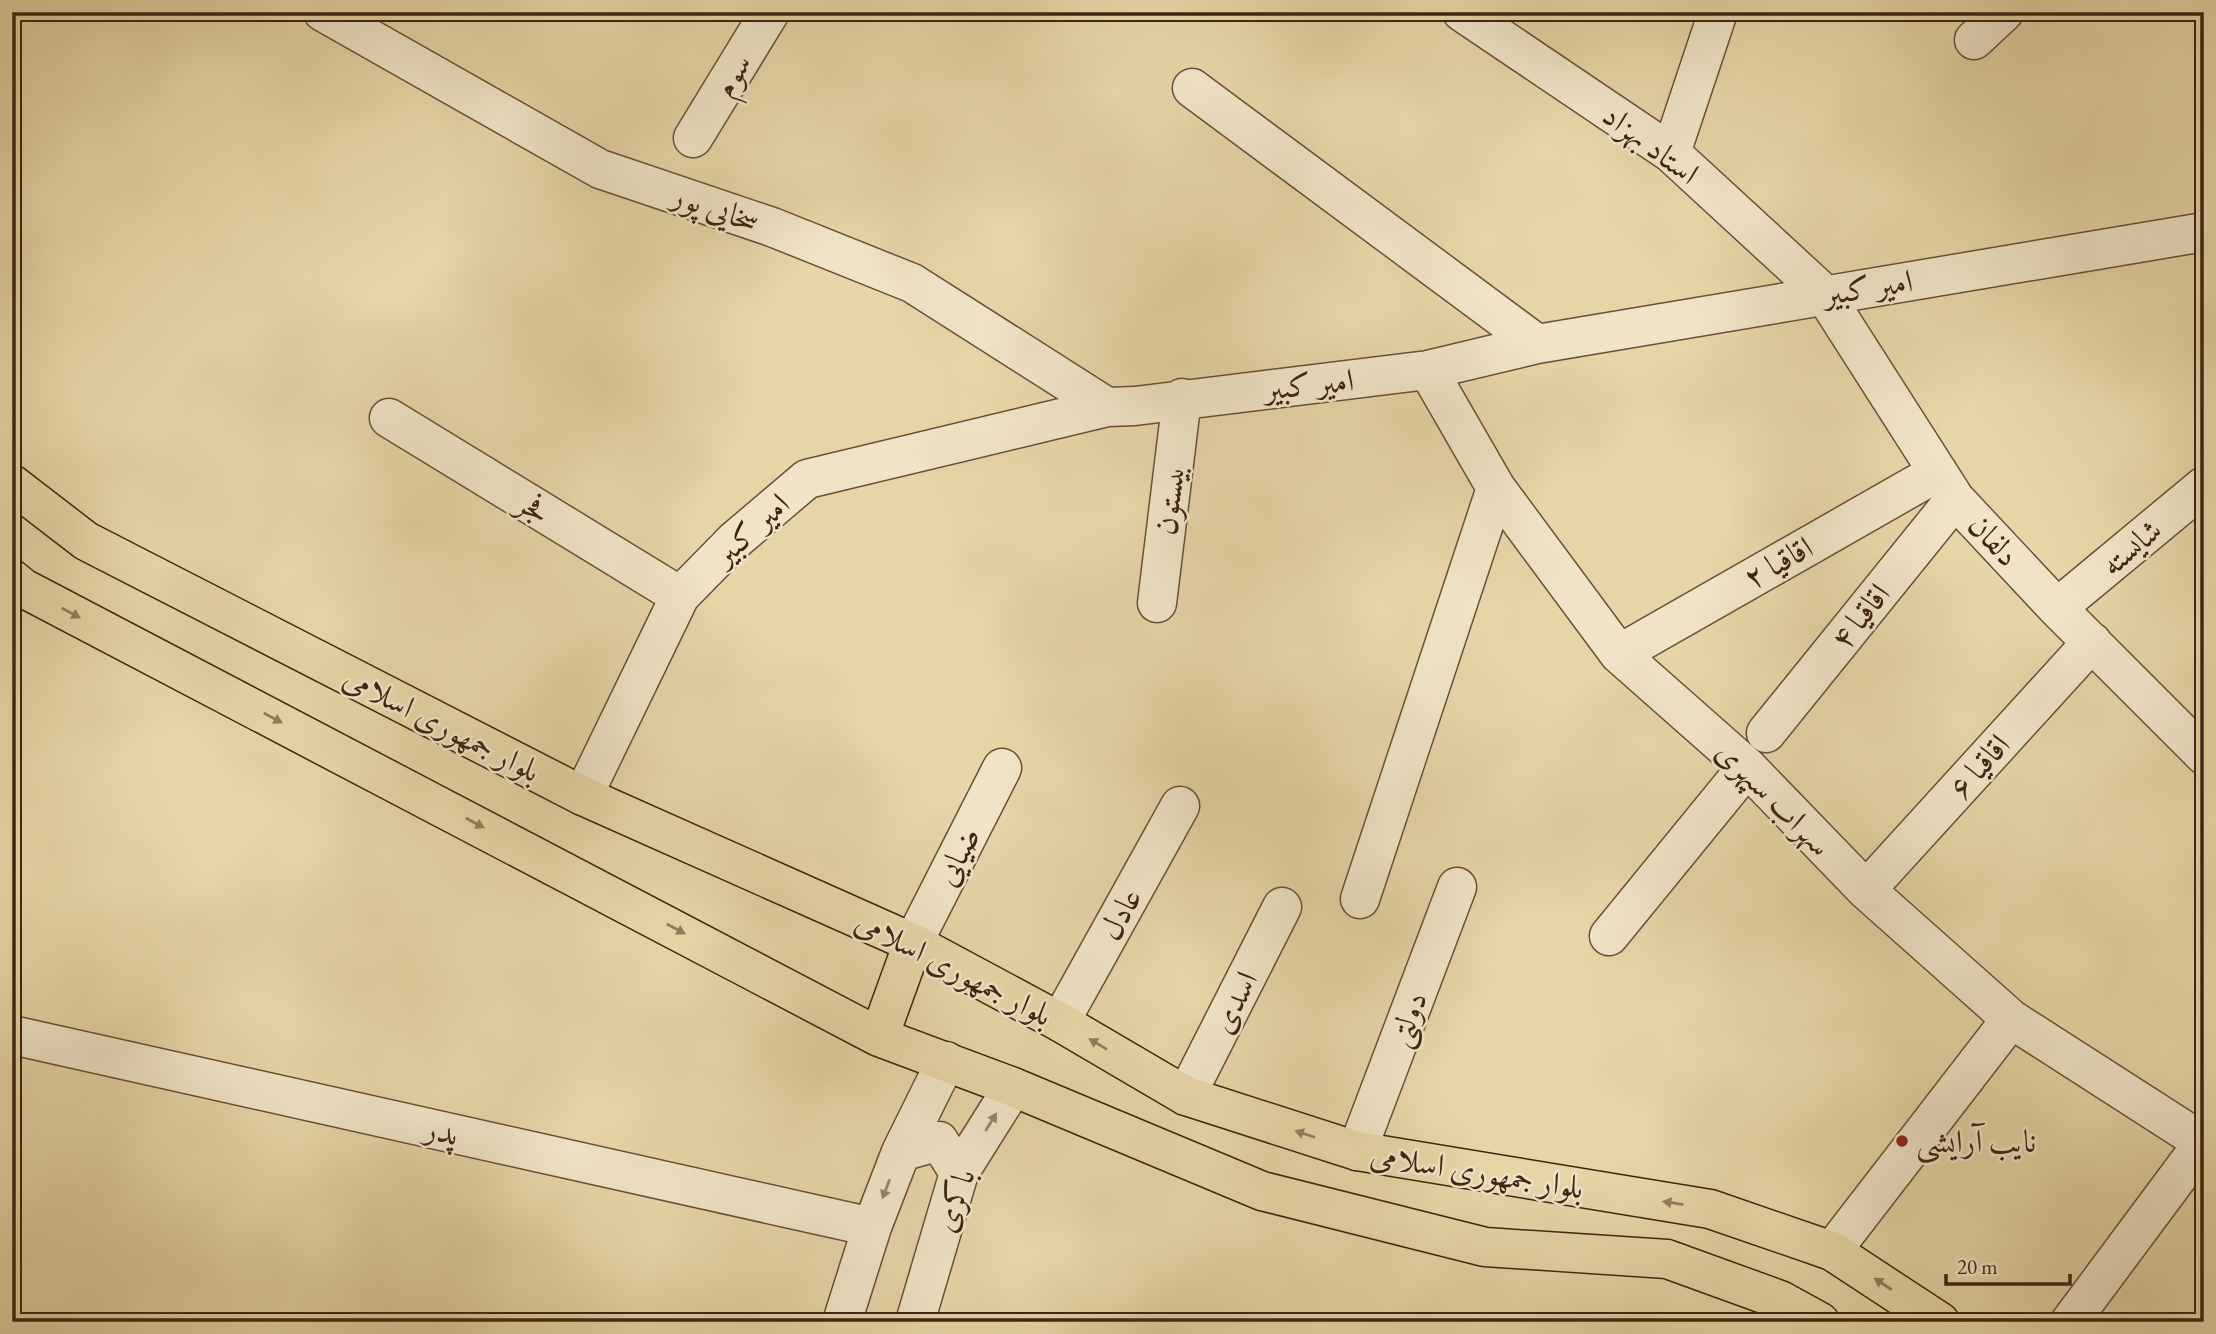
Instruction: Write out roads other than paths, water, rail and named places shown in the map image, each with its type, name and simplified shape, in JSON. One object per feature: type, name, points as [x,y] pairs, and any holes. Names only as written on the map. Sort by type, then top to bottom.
[{"type":"main road","name":"بلوار جمهوری اسلامی","points":[[12,484],[86,541],[583,796],[913,943],[1060,1022],[1186,1096],[1357,1151],[1710,1209],[1832,1251],[1940,1322]]},
{"type":"main road","name":"بلوار جمهوری اسلامی","points":[[16,592],[566,870],[879,1037],[1013,1087],[1262,1191],[1485,1247],[1667,1259],[1780,1300],[1820,1322]]},
{"type":"main road","points":[[879,1037],[913,943]]},
{"type":"street","name":"سخایی پور","points":[[323,12],[600,169],[772,227],[912,283],[1107,407]]},
{"type":"street","name":"سوم","points":[[693,138],[771,12]]},
{"type":"street","points":[[1671,153],[1718,12]]},
{"type":"street","points":[[1974,40],[2004,12]]},
{"type":"street","name":"استاد بهزاد","points":[[1481,17],[1671,153],[1824,294]]},
{"type":"street","points":[[1192,88],[1537,344]]},
{"type":"street","name":"امیر کبیر","points":[[583,796],[680,596],[734,541],[807,479],[1107,407],[1135,406],[1182,398],[1429,370],[1537,344],[2204,232]]},
{"type":"street","name":"دلفان","points":[[1824,294],[1947,486],[2057,608],[2204,755]]},
{"type":"street","name":"سهراب سپهری","points":[[1429,370],[1496,488],[1619,654],[1747,767],[1866,890],[2011,1019],[2203,1143]]},
{"type":"street","name":"بیستون","points":[[1157,603],[1182,398]]},
{"type":"street","name":"فجر","points":[[389,418],[680,596]]},
{"type":"street","name":"اقاقیا ۲","points":[[1619,654],[1947,486]]},
{"type":"street","name":"اقاقیا ۴","points":[[1766,733],[1947,486]]},
{"type":"street","name":"شایسته","points":[[2057,608],[2204,486]]},
{"type":"street","points":[[1360,899],[1496,488]]},
{"type":"street","name":"اقاقیا ۶","points":[[1866,890],[2092,642]]},
{"type":"street","points":[[1609,936],[1747,767]]},
{"type":"street","name":"ضیایی","points":[[913,943],[1002,768]]},
{"type":"street","name":"عادل","points":[[1060,1022],[1181,806]]},
{"type":"street","name":"دولتی","points":[[1357,1151],[1457,887]]},
{"type":"street","name":"اسدی","points":[[1186,1096],[1282,907]]},
{"type":"street","points":[[1832,1251],[2011,1019]]},
{"type":"street","name":"پدر","points":[[12,1035],[872,1227]]},
{"type":"street","points":[[842,1322],[872,1227],[901,1152],[946,1061]]},
{"type":"street","name":"باکری","points":[[915,1322],[959,1173],[1013,1087]]},
{"type":"street","points":[[901,1152],[939,1141],[959,1173]]},
{"type":"street","points":[[2070,1322],[2203,1143]]},
{"type":"place","name":"نایب آرایشی","points":[[1902,1141]]}]
